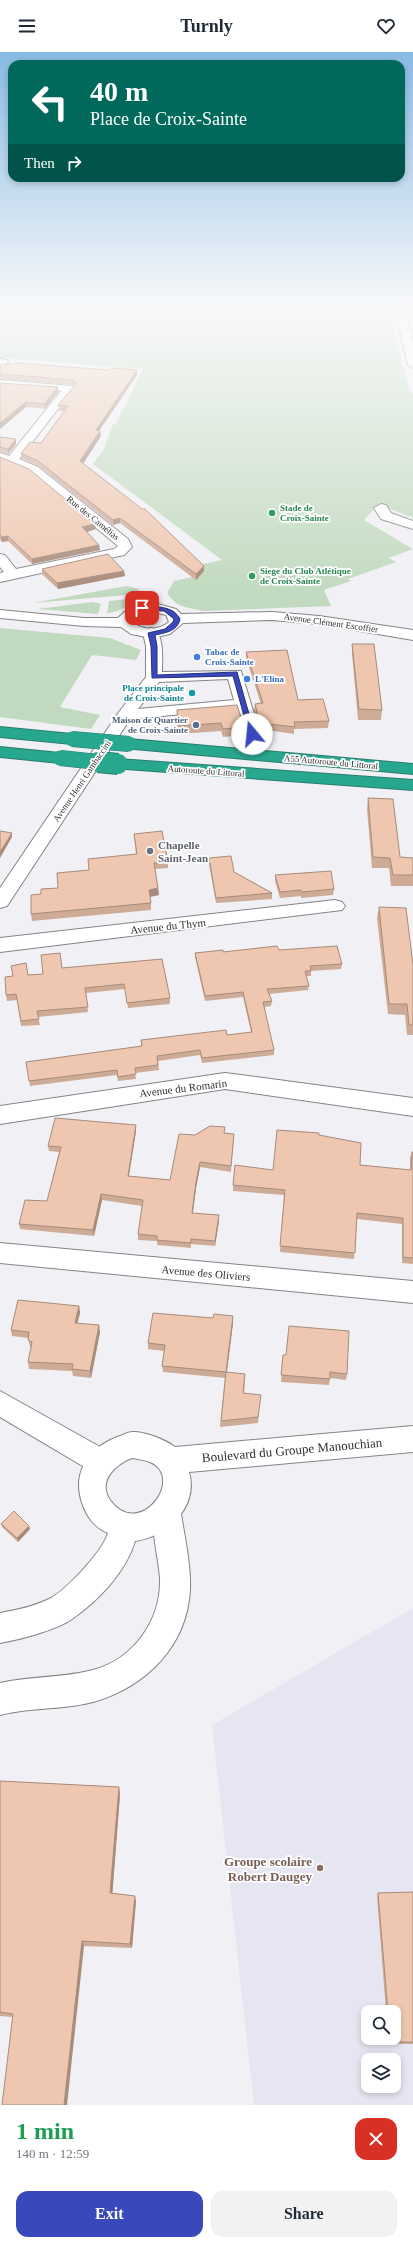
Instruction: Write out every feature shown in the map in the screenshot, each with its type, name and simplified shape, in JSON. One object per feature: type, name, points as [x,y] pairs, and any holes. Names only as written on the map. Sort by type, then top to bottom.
[{"type":"highway","name":"A55 Autoroute du Littoral","points":[[0,732],[413,769]]},
{"type":"highway","name":"Autoroute du Littoral","points":[[0,752],[118,764],[413,785]]},
{"type":"street","points":[[6,459],[54,405]]},
{"type":"street","name":"Rue des Camélias","points":[[6,459],[34,470],[123,542],[126,547],[119,552],[7,576]]},
{"type":"street","points":[[381,508],[386,516],[413,525]]},
{"type":"street","points":[[0,558],[7,576]]},
{"type":"street","points":[[0,614],[84,622],[125,623],[134,631],[151,633],[167,630],[176,623],[177,619],[175,615],[165,609],[142,608],[128,614],[125,619],[125,623]]},
{"type":"street","name":"Avenue Clément Escoffier","points":[[177,619],[272,616],[319,620],[413,635]]},
{"type":"street","points":[[151,633],[154,646],[154,677],[235,674],[252,734]]},
{"type":"street","name":"Avenue Henri Gambaccini","points":[[0,902],[125,715],[154,677]]},
{"type":"street","points":[[125,715],[243,704]]},
{"type":"street","name":"Avenue du Thym","points":[[0,945],[336,906]]},
{"type":"street","name":"Avenue du Romarin","points":[[0,1115],[225,1081],[413,1107]]},
{"type":"street","name":"Avenue des Oliviers","points":[[0,1253],[413,1292]]},
{"type":"street","points":[[0,1403],[100,1462]]},
{"type":"street","name":"Boulevard du Groupe Manouchian","points":[[171,1461],[413,1439]]},
{"type":"street","points":[[132,1445],[146,1446],[160,1451],[171,1461],[178,1478],[177,1497],[167,1514],[155,1523],[140,1527],[125,1527],[102,1515],[95,1504],[92,1492],[93,1480],[100,1462],[115,1452],[132,1445]]},
{"type":"street","points":[[0,1699],[93,1686],[122,1676],[142,1660],[159,1641],[171,1615],[175,1590],[174,1566],[167,1514]]},
{"type":"street","points":[[0,1628],[18,1625],[61,1609],[90,1583],[117,1552],[125,1527]]},
{"type":"shaded area","name":"Groupe scolaire Robert Daugey","points":[[413,1608],[413,2105],[254,2105],[212,1725]]},
{"type":"green space","name":"Stade de Croix-Sainte","points":[[125,405],[413,405],[413,518],[388,508],[375,508],[364,520],[413,549],[389,558],[396,562],[348,579],[351,581],[324,590],[331,606],[203,611],[177,604],[168,595],[168,591],[174,581],[192,577],[186,568],[222,560],[93,464],[104,449],[113,424],[116,424]]},
{"type":"green space","points":[[126,586],[139,589],[138,594],[33,603]]},
{"type":"green space","points":[[139,598],[134,603],[124,608],[107,613],[109,601]]},
{"type":"green space","points":[[93,602],[101,604],[98,614],[37,609]]},
{"type":"green space","points":[[0,628],[110,638],[141,650],[136,660],[92,655],[60,707],[100,715],[91,729],[0,717]]},
{"type":"building","points":[[0,405],[23,405],[0,423]]},
{"type":"building","points":[[58,405],[113,405],[96,430],[100,431],[80,461],[142,509],[145,509],[204,566],[196,574],[120,518],[113,520],[38,461],[21,453],[30,442],[41,443],[68,406]]},
{"type":"building","points":[[0,437],[16,439],[8,449],[0,447]]},
{"type":"building","points":[[0,457],[29,469],[95,524],[82,527],[99,545],[32,559],[8,536],[1,537]]},
{"type":"building","points":[[108,554],[124,571],[57,583],[42,569]]},
{"type":"building","points":[[352,644],[374,644],[382,710],[359,709]]},
{"type":"building","points":[[287,650],[298,700],[323,699],[329,721],[294,722],[295,727],[260,723],[255,704],[263,703],[246,652]]},
{"type":"building","points":[[237,705],[244,727],[223,729],[221,723],[178,726],[177,710]]},
{"type":"building","points":[[368,798],[393,799],[400,857],[413,858],[413,875],[393,875],[390,858],[373,857]]},
{"type":"building","points":[[0,831],[12,833],[0,852]]},
{"type":"building","points":[[162,831],[168,862],[154,863],[158,888],[149,890],[151,903],[31,914],[31,895],[41,894],[41,889],[58,888],[57,873],[89,870],[88,859],[137,854],[134,834]]},
{"type":"building","points":[[231,856],[234,872],[272,893],[216,898],[209,858]]},
{"type":"building","points":[[331,871],[334,889],[302,892],[301,890],[280,892],[275,875]]},
{"type":"building","points":[[379,907],[406,908],[413,965],[413,1025],[409,1025],[407,1004],[389,1004]]},
{"type":"building","points":[[277,946],[279,950],[337,946],[342,964],[310,966],[311,971],[305,971],[309,986],[267,989],[272,1001],[263,1002],[274,1050],[202,1058],[200,1050],[157,1056],[158,1065],[135,1068],[136,1074],[118,1077],[117,1070],[29,1081],[26,1062],[142,1046],[141,1040],[226,1030],[227,1035],[252,1032],[243,992],[205,996],[195,953],[223,950],[223,952]]},
{"type":"building","points":[[60,953],[62,968],[162,959],[170,998],[127,1003],[124,984],[85,988],[88,1007],[37,1011],[39,1019],[21,1021],[16,994],[6,995],[5,977],[13,976],[11,966],[26,963],[28,975],[43,974],[41,955]]},
{"type":"building","points":[[55,1118],[136,1125],[128,1176],[170,1180],[179,1134],[195,1135],[210,1126],[225,1127],[224,1133],[234,1134],[231,1166],[200,1162],[192,1213],[219,1215],[215,1241],[191,1239],[191,1243],[157,1240],[157,1236],[138,1234],[143,1200],[101,1194],[93,1230],[19,1224],[25,1200],[47,1201],[61,1147],[48,1146]]},
{"type":"building","points":[[277,1130],[319,1133],[319,1135],[361,1143],[360,1165],[411,1170],[413,1152],[413,1258],[403,1257],[403,1218],[357,1213],[355,1253],[280,1246],[285,1190],[233,1185],[235,1165],[273,1170]]},
{"type":"building","points":[[18,1300],[79,1306],[75,1323],[99,1325],[90,1371],[72,1369],[73,1364],[28,1362],[32,1342],[28,1340],[29,1332],[11,1330]]},
{"type":"building","points":[[153,1313],[213,1318],[214,1314],[233,1316],[226,1372],[162,1366],[165,1345],[148,1343]]},
{"type":"building","points":[[289,1326],[349,1331],[347,1374],[330,1372],[330,1379],[281,1375],[283,1355],[286,1355]]},
{"type":"building","points":[[226,1372],[245,1374],[243,1393],[261,1395],[258,1417],[221,1421]]},
{"type":"building","points":[[14,1511],[29,1526],[17,1538],[1,1524]]},
{"type":"building","points":[[0,1781],[119,1787],[110,1893],[135,1896],[130,1944],[82,1941],[64,2105],[2,2105],[13,2014],[0,2012]]},
{"type":"building","points":[[413,1892],[413,2042],[401,2042],[401,2005],[387,2005],[378,1893]]},
{"type":"place","name":"Stade de Croix-Sainte","points":[[272,513]]},
{"type":"place","name":"Siege du Club Atlétique de Croix-Sainte","points":[[252,576]]},
{"type":"place","name":"Tabac de Croix-Sainte","points":[[197,657]]},
{"type":"place","name":"L'Elina","points":[[247,679]]},
{"type":"place","name":"Place principale de Croix-Sainte","points":[[192,693]]},
{"type":"place","name":"Maison de Quartier de Croix-Sainte","points":[[196,725]]},
{"type":"place","name":"Chapelle Saint-Jean","points":[[150,851]]},
{"type":"place","name":"Groupe scolaire Robert Daugey","points":[[320,1868]]},
{"type":"route","points":[[142,608],[154,607],[165,609],[175,615],[177,619],[173,627],[160,632],[151,633],[154,646],[154,677],[235,674],[252,734]]}]
